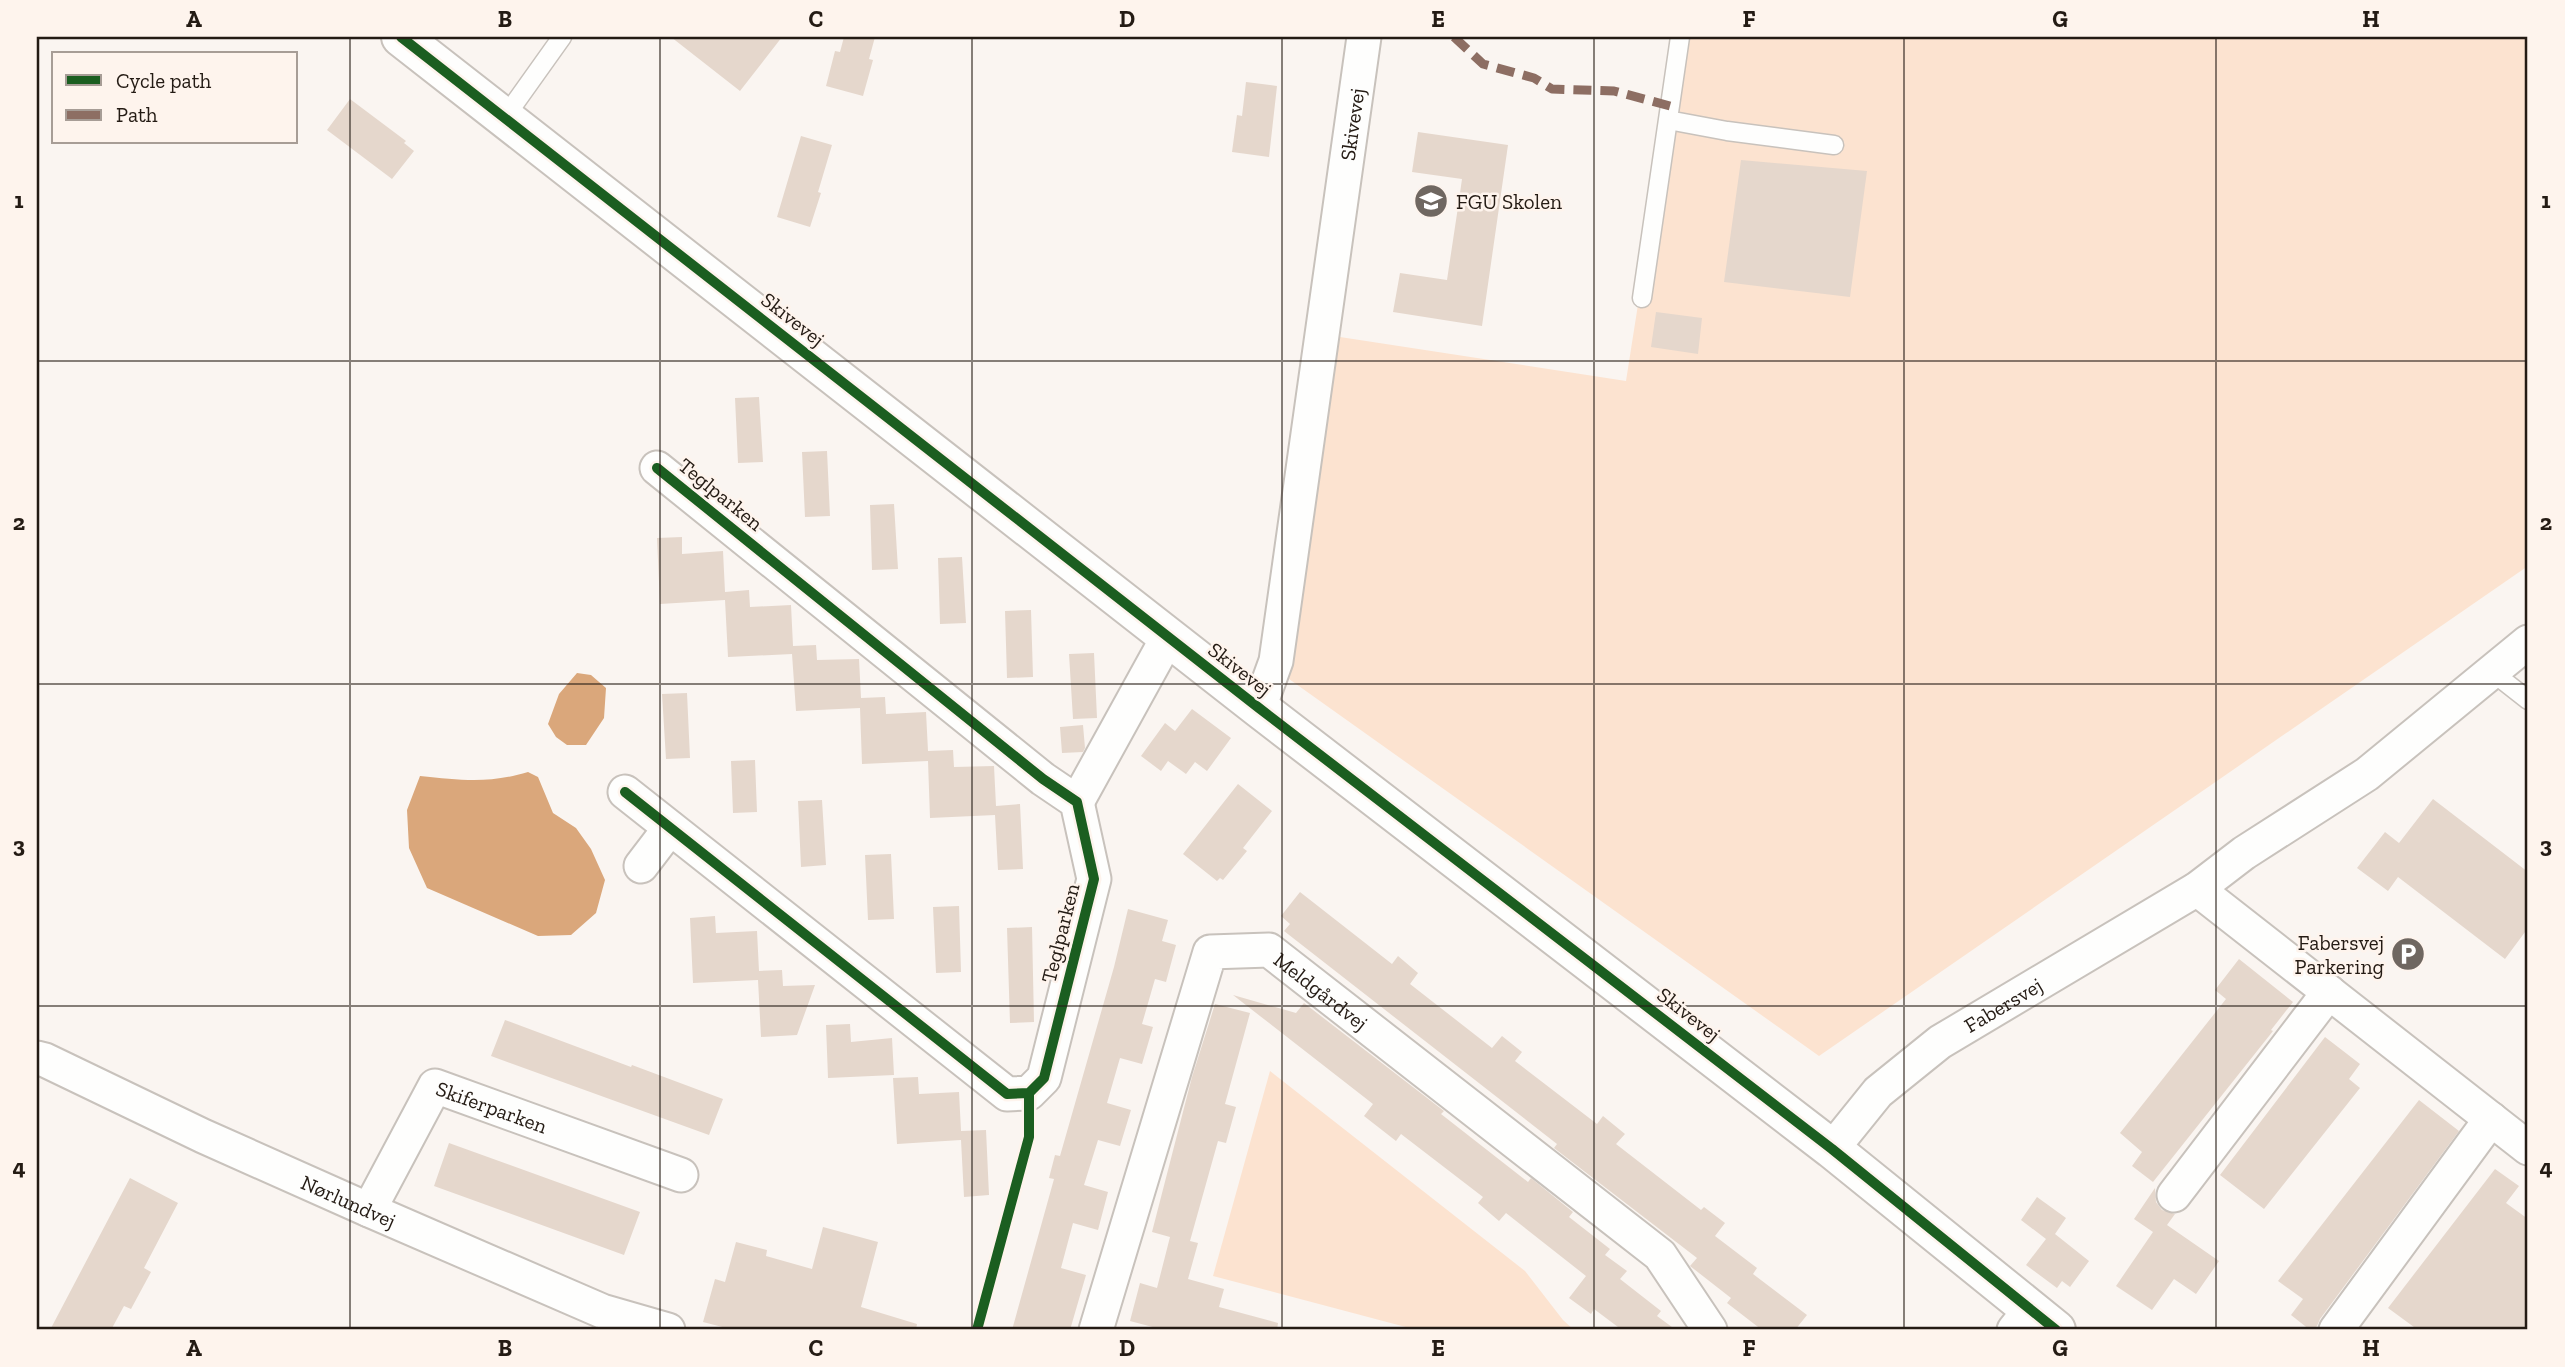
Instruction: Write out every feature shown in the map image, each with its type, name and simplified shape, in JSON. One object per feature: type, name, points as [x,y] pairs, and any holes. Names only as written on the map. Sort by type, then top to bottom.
[{"type":"street","name":"Skivevej","points":[[401,37],[1259,708],[1832,1149],[2033,1323]]},
{"type":"street","name":"Skivevej","points":[[1259,708],[1276,661],[1364,37]]},
{"type":"street","name":"Teglparken","points":[[625,792],[1007,1094],[1028,1093],[1044,1078],[1094,880],[1077,802],[1043,779],[657,468]]},
{"type":"street","points":[[1077,802],[1168,637]]},
{"type":"street","name":"Fabersvej","points":[[1832,1149],[1878,1093],[1940,1042],[2197,889],[2244,853],[2367,774],[2528,642]]},
{"type":"street","points":[[640,866],[670,828]]},
{"type":"street","points":[[2197,889],[2528,1148]]},
{"type":"street","name":"Meldgårdvej","points":[[1096,1330],[1210,952],[1269,950],[1660,1255],[1710,1330]]},
{"type":"street","points":[[2174,1195],[2329,992]]},
{"type":"street","name":"Nørlundvej","points":[[37,1058],[203,1136],[602,1311],[668,1330]]},
{"type":"street","name":"Skiferparken","points":[[369,1210],[435,1086],[681,1175]]},
{"type":"street","points":[[2336,1330],[2491,1119]]},
{"type":"lane","points":[[505,117],[562,37]]},
{"type":"lane","points":[[1642,298],[1680,37]]},
{"type":"lane","points":[[1668,120],[1834,145]]},
{"type":"lane","points":[[2491,671],[2528,700]]},
{"type":"shaded area","points":[[1680,37],[2528,37],[2528,566],[1819,1056],[1289,679],[1340,337],[1626,381]]},
{"type":"shaded area","points":[[577,673],[591,675],[606,688],[604,718],[586,745],[567,745],[556,737],[548,724],[559,694]]},
{"type":"shaded area","points":[[528,772],[538,777],[553,813],[576,828],[591,849],[605,880],[596,913],[571,935],[538,936],[427,888],[409,848],[407,810],[420,776],[487,780]]},
{"type":"shaded area","points":[[1270,1071],[1525,1271],[1574,1330],[1417,1330],[1213,1276]]},
{"type":"building","points":[[671,37],[782,37],[740,91]]},
{"type":"building","points":[[844,37],[875,37],[869,59],[873,60],[863,96],[826,86],[835,51],[840,52]]},
{"type":"building","points":[[1246,82],[1277,86],[1269,157],[1232,152],[1237,115],[1242,116]]},
{"type":"building","points":[[350,99],[406,141],[404,143],[414,151],[392,179],[327,130]]},
{"type":"building","points":[[1418,132],[1508,145],[1482,326],[1393,312],[1400,273],[1447,280],[1462,179],[1412,172]]},
{"type":"building","points":[[801,136],[832,145],[810,227],[777,217]]},
{"type":"building","points":[[1741,160],[1867,171],[1850,297],[1724,282]]},
{"type":"building","points":[[1656,312],[1702,318],[1698,354],[1651,347]]},
{"type":"building","points":[[759,397],[763,462],[738,463],[735,398]]},
{"type":"building","points":[[827,451],[830,516],[805,517],[802,452]]},
{"type":"building","points":[[894,504],[898,569],[872,570],[870,505]]},
{"type":"building","points":[[682,537],[682,554],[723,551],[725,592],[749,590],[750,607],[791,605],[793,646],[816,645],[817,660],[859,659],[861,698],[885,697],[886,714],[926,712],[928,751],[953,750],[954,767],[994,766],[996,806],[1020,804],[1023,869],[998,870],[995,815],[930,818],[928,761],[862,764],[860,708],[796,711],[792,654],[728,657],[725,600],[660,604],[657,538]]},
{"type":"building","points":[[962,557],[966,623],[940,624],[938,558]]},
{"type":"building","points":[[1031,610],[1033,677],[1007,678],[1005,611]]},
{"type":"building","points":[[1094,653],[1097,718],[1073,719],[1069,654]]},
{"type":"building","points":[[687,693],[690,758],[666,759],[662,694]]},
{"type":"building","points":[[1192,709],[1231,738],[1207,771],[1195,762],[1186,774],[1168,761],[1161,771],[1141,756],[1165,723],[1175,731]]},
{"type":"building","points":[[1083,725],[1083,752],[1062,753],[1060,727]]},
{"type":"building","points":[[755,760],[757,812],[733,813],[731,761]]},
{"type":"building","points":[[1238,784],[1272,811],[1243,848],[1247,851],[1223,880],[1220,878],[1217,881],[1183,854]]},
{"type":"building","points":[[2433,799],[2528,872],[2528,928],[2505,959],[2398,877],[2388,891],[2357,868],[2385,832],[2399,843]]},
{"type":"building","points":[[822,800],[826,865],[801,867],[798,801]]},
{"type":"building","points":[[891,854],[894,919],[868,920],[865,855]]},
{"type":"building","points":[[1300,892],[1392,964],[1398,956],[1418,973],[1410,984],[1492,1048],[1502,1036],[1522,1052],[1515,1061],[1597,1124],[1603,1116],[1625,1134],[1616,1144],[1701,1210],[1704,1207],[1725,1223],[1715,1236],[1757,1268],[1753,1274],[1807,1315],[1795,1330],[1762,1330],[1727,1303],[1731,1298],[1690,1266],[1697,1258],[1554,1148],[1557,1144],[1284,931],[1290,924],[1281,916]]},
{"type":"building","points":[[959,906],[961,972],[936,973],[933,907]]},
{"type":"building","points":[[1128,909],[1168,920],[1162,941],[1176,945],[1166,982],[1155,979],[1142,1024],[1153,1027],[1142,1064],[1120,1058],[1107,1103],[1131,1110],[1120,1146],[1098,1140],[1084,1185],[1108,1192],[1098,1230],[1073,1223],[1061,1268],[1086,1275],[1070,1330],[1012,1330],[1054,1179],[1049,1178],[1055,1155],[1060,1156]]},
{"type":"building","points":[[715,916],[716,933],[757,931],[759,971],[782,970],[783,986],[815,985],[797,1035],[761,1037],[758,980],[693,983],[690,918]]},
{"type":"building","points":[[1032,927],[1034,1022],[1010,1023],[1007,928]]},
{"type":"building","points":[[2239,959],[2293,1002],[2153,1182],[2132,1166],[2142,1152],[2120,1133],[2226,999],[2215,990]]},
{"type":"building","points":[[1233,995],[1296,1013],[1304,1003],[1444,1111],[1441,1114],[1528,1182],[1531,1178],[1573,1212],[1569,1217],[1610,1249],[1605,1255],[1627,1271],[1620,1279],[1661,1311],[1657,1316],[1676,1330],[1622,1330],[1594,1309],[1591,1314],[1569,1298],[1586,1276],[1506,1213],[1499,1221],[1478,1203],[1483,1197],[1401,1134],[1396,1141],[1364,1116],[1373,1104]]},
{"type":"building","points":[[1215,1004],[1250,1013],[1225,1104],[1236,1107],[1226,1143],[1218,1141],[1190,1241],[1198,1243],[1188,1279],[1224,1289],[1219,1307],[1278,1323],[1277,1330],[1164,1330],[1130,1321],[1140,1283],[1157,1288],[1170,1237],[1152,1232],[1192,1077]]},
{"type":"building","points":[[505,1020],[723,1099],[709,1135],[491,1056]]},
{"type":"building","points":[[850,1024],[851,1042],[892,1038],[894,1075],[828,1078],[826,1025]]},
{"type":"building","points":[[2325,1037],[2360,1064],[2349,1079],[2360,1088],[2264,1209],[2220,1175]]},
{"type":"building","points":[[918,1077],[919,1094],[959,1092],[961,1131],[986,1130],[989,1195],[964,1197],[961,1140],[897,1144],[893,1078]]},
{"type":"building","points":[[2419,1100],[2459,1131],[2317,1326],[2310,1330],[2291,1315],[2303,1299],[2278,1281]]},
{"type":"building","points":[[449,1143],[640,1212],[624,1255],[434,1186]]},
{"type":"building","points":[[2495,1169],[2519,1186],[2506,1203],[2528,1219],[2528,1330],[2418,1330],[2388,1308]]},
{"type":"building","points":[[130,1178],[178,1203],[144,1268],[151,1272],[131,1309],[124,1306],[111,1330],[50,1330]]},
{"type":"building","points":[[2155,1188],[2156,1202],[2162,1210],[2175,1214],[2167,1225],[2219,1261],[2196,1294],[2174,1279],[2152,1310],[2116,1286],[2153,1232],[2134,1219]]},
{"type":"building","points":[[2037,1197],[2066,1218],[2055,1234],[2089,1261],[2070,1287],[2062,1281],[2057,1288],[2026,1265],[2046,1239],[2021,1220]]},
{"type":"building","points":[[823,1227],[878,1242],[861,1307],[917,1324],[916,1330],[734,1330],[703,1322],[715,1279],[725,1282],[736,1242],[767,1250],[766,1256],[812,1269]]},
{"type":"marked path","points":[[1454,37],[1483,64],[1534,78],[1552,89],[1614,91],[1670,106]]},
{"type":"cycle path","points":[[401,37],[1259,708],[1832,1149],[2056,1330]]},
{"type":"cycle path","points":[[625,792],[1007,1094],[1029,1093],[1044,1078],[1094,879],[1077,802],[1043,779],[657,468]]},
{"type":"cycle path","points":[[977,1330],[1029,1137],[1029,1093]]},
{"type":"place","name":"FGU Skolen","points":[[1431,201]]},
{"type":"place","name":"Fabersvej Parkering","points":[[2408,954]]}]
